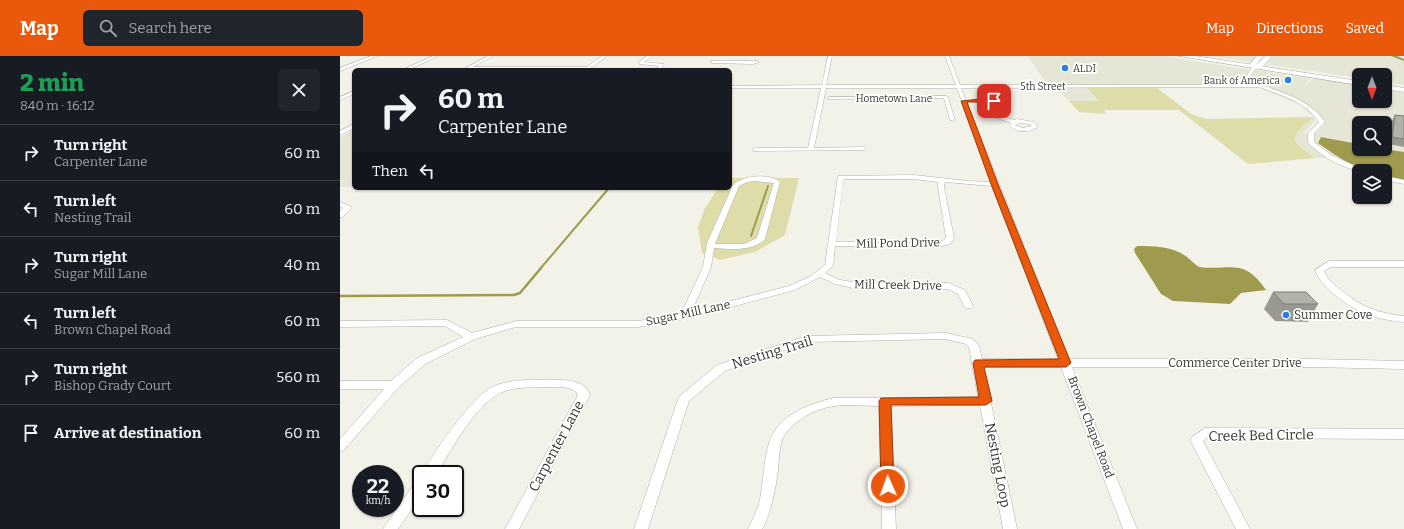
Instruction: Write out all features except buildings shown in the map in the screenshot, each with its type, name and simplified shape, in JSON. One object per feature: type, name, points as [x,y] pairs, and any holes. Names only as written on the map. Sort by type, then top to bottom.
[{"type":"highway","points":[[1182,56],[1256,66]]},
{"type":"highway","points":[[1199,56],[1352,81]]},
{"type":"highway","points":[[1392,86],[1404,87]]},
{"type":"highway","points":[[1392,87],[1404,90]]},
{"type":"main road","points":[[1256,66],[1260,56]]},
{"type":"main road","points":[[1256,66],[1269,56]]},
{"type":"street","points":[[340,70],[375,56]]},
{"type":"street","points":[[409,68],[436,56]]},
{"type":"street","points":[[468,68],[491,56]]},
{"type":"street","points":[[588,68],[605,56]]},
{"type":"street","points":[[650,56],[640,63],[662,66],[660,68]]},
{"type":"street","points":[[717,56],[711,64],[748,62]]},
{"type":"street","points":[[811,150],[830,56]]},
{"type":"street","name":"Brown Chapel Road","points":[[947,56],[964,101],[959,109],[995,184],[1130,529]]},
{"type":"street","points":[[1256,66],[1247,78],[1252,83],[1313,110],[1320,115],[1322,122],[1311,133],[1311,142],[1320,152],[1352,167]]},
{"type":"street","points":[[340,70],[352,71]]},
{"type":"street","name":"5th Street","points":[[732,86],[1260,86]]},
{"type":"street","points":[[988,86],[993,94],[990,101]]},
{"type":"street","points":[[340,92],[352,92]]},
{"type":"street","points":[[340,99],[352,93]]},
{"type":"street","name":"Hometown Lane","points":[[829,98],[946,97],[959,109],[953,120]]},
{"type":"street","points":[[964,101],[980,101],[984,98],[990,101],[996,116],[1014,122]]},
{"type":"street","points":[[340,133],[352,127]]},
{"type":"street","points":[[756,150],[863,149]]},
{"type":"street","name":"Sugar Mill Lane","points":[[340,447],[394,385],[421,361],[471,337],[516,324],[638,324],[686,316],[792,288],[808,282],[829,266],[840,177],[914,177],[995,184]]},
{"type":"street","points":[[1392,179],[1404,182]]},
{"type":"street","points":[[686,316],[707,267],[711,246],[736,185],[740,182],[750,180],[767,180],[777,182],[761,239],[752,245],[711,246]]},
{"type":"street","name":"Mill Pond Drive","points":[[832,244],[938,245],[947,242],[950,238],[941,188],[942,180]]},
{"type":"street","points":[[340,204],[348,207],[340,215]]},
{"type":"street","points":[[1404,264],[1329,264],[1319,270],[1322,279],[1350,304],[1367,313],[1382,317],[1404,319]]},
{"type":"street","name":"Mill Creek Drive","points":[[820,274],[833,280],[853,285],[949,286],[962,292],[968,306]]},
{"type":"street","points":[[340,324],[446,323],[471,337]]},
{"type":"street","name":"Nesting Trail","points":[[641,529],[684,399],[721,368],[807,338],[946,336],[962,338],[970,341],[974,346],[986,401]]},
{"type":"street","points":[[978,363],[1066,363]]},
{"type":"street","name":"Commerce Center Drive","points":[[1066,363],[1319,363],[1404,365]]},
{"type":"street","name":"Carpenter Lane","points":[[435,465],[480,400],[495,390],[512,385],[551,383],[577,385],[583,391],[584,395],[512,529]]},
{"type":"street","points":[[340,385],[394,385]]},
{"type":"street","points":[[885,401],[889,529]]},
{"type":"street","points":[[755,529],[762,517],[777,440],[787,426],[805,410],[817,405],[834,402],[986,401]]},
{"type":"street","name":"Nesting Loop","points":[[986,401],[1010,529]]},
{"type":"street","name":"Creek Bed Circle","points":[[1243,529],[1196,440],[1205,434],[1404,434]]},
{"type":"street","points":[[390,529],[412,498]]},
{"type":"shaded area","points":[[1028,56],[1163,56],[1250,70],[1245,78],[1249,82],[1256,85],[1047,85]]},
{"type":"shaded area","points":[[1208,56],[1256,56],[1252,62]]},
{"type":"shaded area","points":[[1272,56],[1395,56],[1404,59],[1404,85],[1392,83],[1392,68],[1352,68],[1352,77],[1264,64],[1271,64],[1267,62]]},
{"type":"shaded area","points":[[1255,70],[1311,79],[1301,88],[1315,78],[1352,83],[1352,108],[1392,108],[1392,89],[1404,91],[1404,152],[1392,149],[1392,116],[1352,116],[1352,142],[1306,134],[1318,121],[1318,118],[1306,107],[1258,87],[1264,85],[1260,85],[1250,78]]},
{"type":"shaded area","points":[[1056,87],[1086,87],[1099,101],[1069,101]]},
{"type":"shaded area","points":[[1300,106],[1311,112],[1315,118],[1315,121],[1304,133],[1327,138],[1321,137],[1319,143],[1337,157],[1316,158],[1300,148],[1296,143],[1295,136],[1300,129],[1314,117]]},
{"type":"shaded area","points":[[352,130],[352,187],[340,187],[340,137]]},
{"type":"shaded area","points":[[1321,137],[1352,143],[1352,156],[1392,156],[1392,150],[1404,152],[1404,180],[1392,177],[1392,164],[1352,164],[1318,143]]},
{"type":"shaded area","points":[[1137,246],[1156,247],[1176,251],[1187,257],[1199,267],[1229,267],[1243,269],[1258,280],[1266,290],[1241,293],[1230,304],[1173,301],[1161,294],[1135,253],[1134,249]]},
{"type":"green space","points":[[1085,86],[1156,87],[1191,114],[1207,119],[1314,117],[1300,130],[1295,139],[1301,148],[1316,158],[1248,164],[1179,110],[1104,110],[1107,114],[1079,112],[1069,101],[1099,101]]},
{"type":"green space","points":[[732,178],[799,178],[785,235],[755,252],[720,260],[702,253],[698,227],[703,211],[717,190],[732,190]]},
{"type":"waterway","points":[[1393,56],[1404,60]]},
{"type":"waterway","points":[[751,236],[768,186]]},
{"type":"waterway","points":[[540,269],[607,190]]},
{"type":"waterway","points":[[340,296],[514,295],[520,293],[541,268]]},
{"type":"place","name":"ALDI","points":[[1065,68]]},
{"type":"place","name":"Bank of America","points":[[1288,80]]},
{"type":"place","name":"Summer Cove","points":[[1286,315]]},
{"type":"route","points":[[888,486],[885,401],[986,401],[978,363],[1066,363],[995,184],[964,101],[980,101],[988,103],[994,101]]}]
